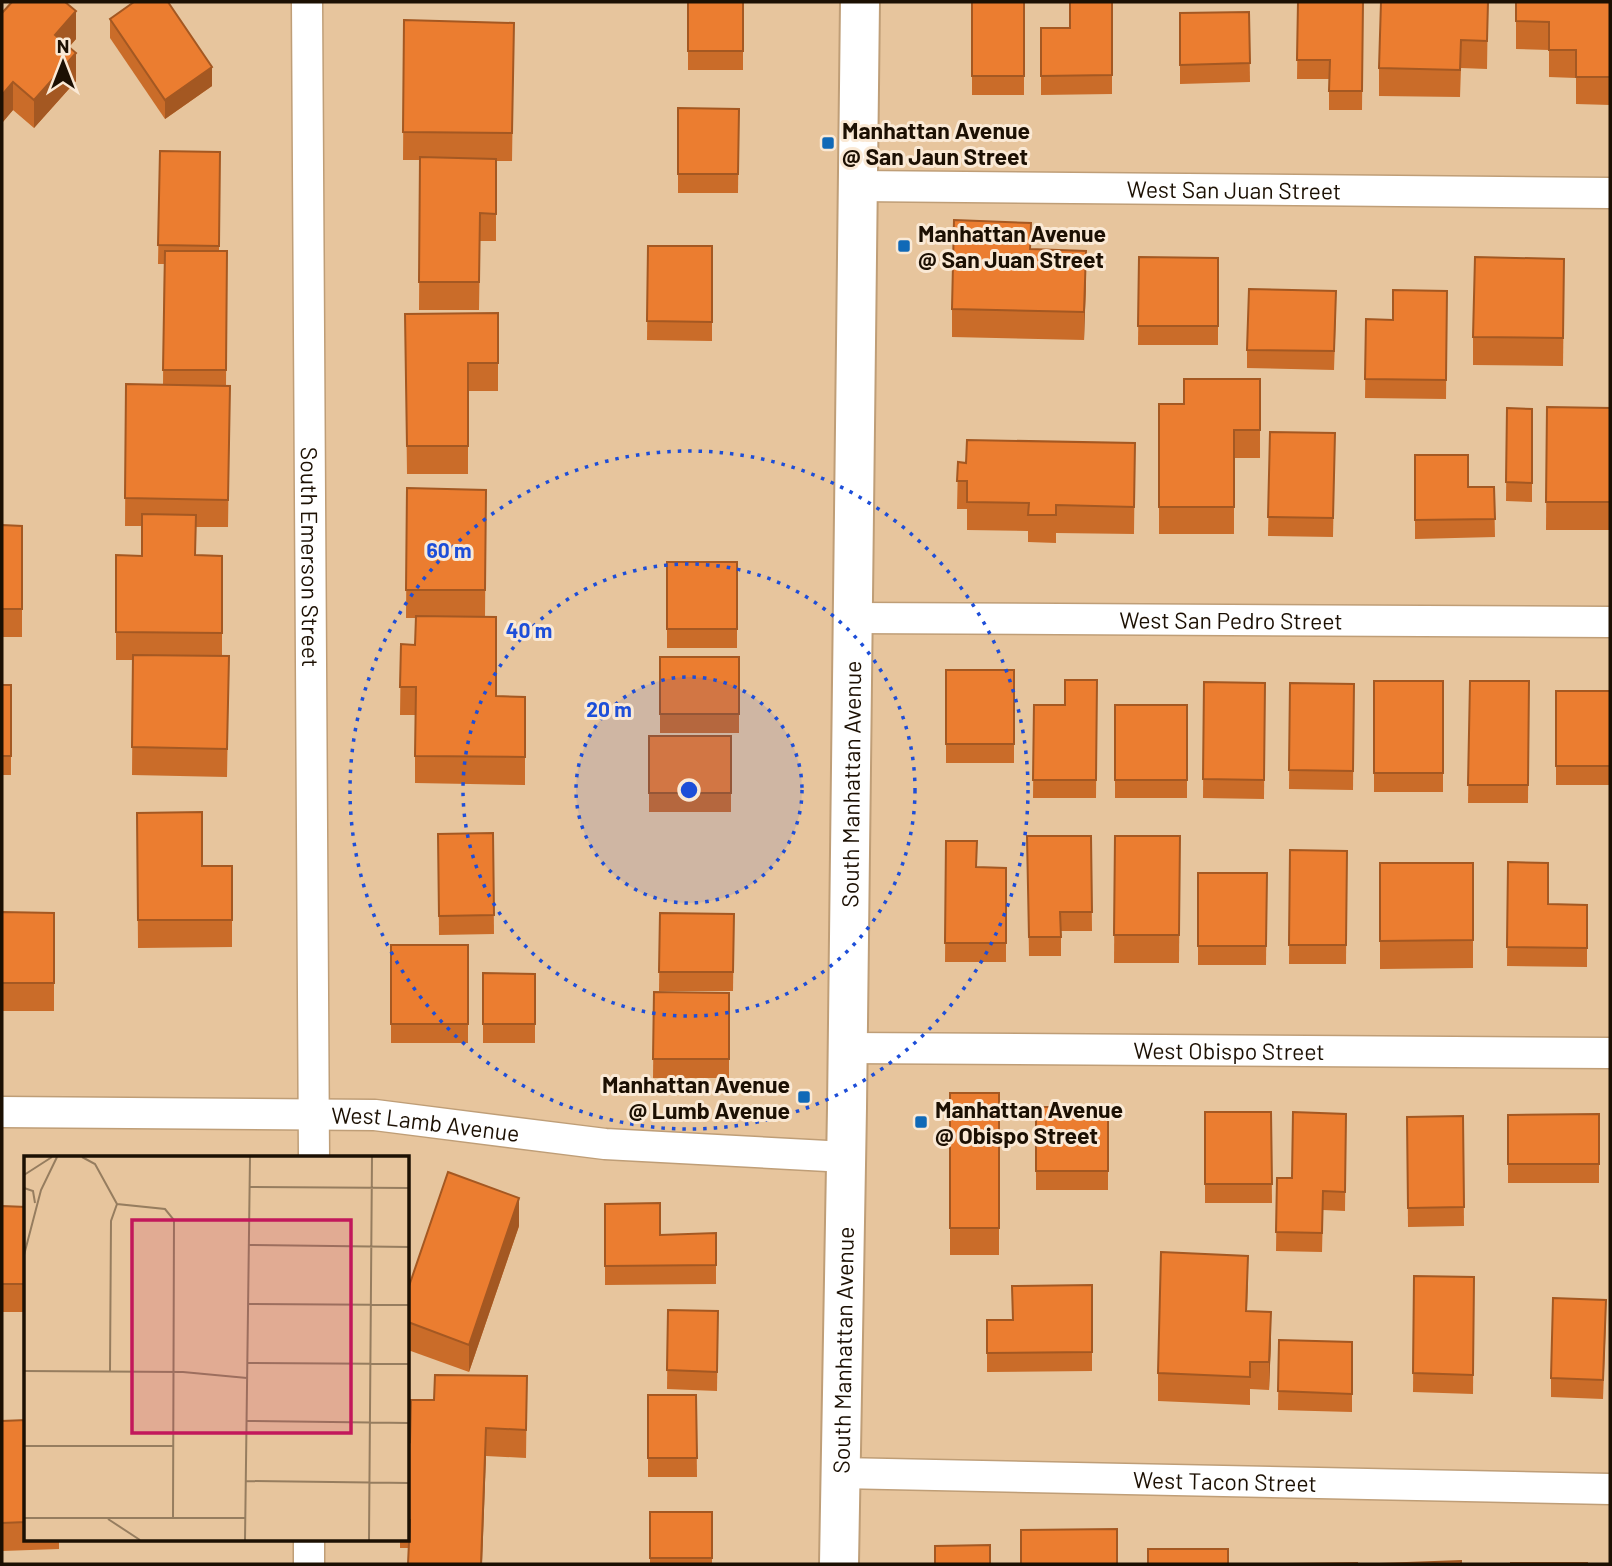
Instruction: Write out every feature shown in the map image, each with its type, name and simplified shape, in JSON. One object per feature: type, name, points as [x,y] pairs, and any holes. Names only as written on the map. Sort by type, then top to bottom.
[{"type":"main road","name":"South Manhattan Avenue","points":[[839,1564],[860,2]]},
{"type":"street","name":"South Emerson Street","points":[[307,2],[314,1156]]},
{"type":"street","name":"West San Juan Street","points":[[858,186],[1610,193]]},
{"type":"street","name":"West San Pedro Street","points":[[853,618],[1610,622]]},
{"type":"street","name":"West Obispo Street","points":[[847,1048],[1610,1053]]},
{"type":"street","name":"West Lamb Avenue","points":[[2,1112],[375,1115],[605,1144],[846,1157]]},
{"type":"street","name":"West Tacon Street","points":[[840,1473],[1610,1489]]},
{"type":"street","points":[[309,1542],[309,1564]]},
{"type":"building","points":[[12,2],[65,2],[76,11],[55,35],[76,53],[34,100],[13,82],[2,95],[2,13]]},
{"type":"building","points":[[134,2],[168,2],[212,67],[165,100],[110,19]]},
{"type":"building","points":[[688,2],[743,2],[743,51],[688,51]]},
{"type":"building","points":[[972,2],[1024,2],[1024,76],[972,76]]},
{"type":"building","points":[[1070,2],[1112,2],[1112,75],[1041,76],[1041,28],[1070,28]]},
{"type":"building","points":[[1298,2],[1363,2],[1362,91],[1329,91],[1330,60],[1297,60]]},
{"type":"building","points":[[1381,2],[1488,2],[1487,41],[1461,40],[1460,70],[1379,68]]},
{"type":"building","points":[[1516,2],[1610,2],[1610,77],[1576,77],[1576,50],[1549,50],[1549,22],[1516,21]]},
{"type":"building","points":[[1249,12],[1250,63],[1180,65],[1180,13]]},
{"type":"building","points":[[404,20],[514,23],[512,133],[403,132]]},
{"type":"building","points":[[678,108],[739,109],[738,174],[678,174]]},
{"type":"building","points":[[160,151],[220,152],[219,246],[158,245]]},
{"type":"building","points":[[420,157],[496,159],[496,214],[480,213],[479,282],[419,282]]},
{"type":"building","points":[[954,220],[1031,223],[1030,249],[1086,251],[1084,312],[952,309]]},
{"type":"building","points":[[648,246],[712,246],[712,322],[647,321]]},
{"type":"building","points":[[165,251],[227,251],[226,370],[163,370]]},
{"type":"building","points":[[1139,257],[1218,258],[1218,326],[1138,326]]},
{"type":"building","points":[[1475,257],[1564,259],[1563,338],[1473,337]]},
{"type":"building","points":[[1249,289],[1336,291],[1334,351],[1247,350]]},
{"type":"building","points":[[1393,290],[1447,291],[1446,380],[1365,379],[1366,319],[1393,320]]},
{"type":"building","points":[[498,313],[498,363],[468,363],[468,446],[407,446],[405,314]]},
{"type":"building","points":[[1184,379],[1260,379],[1260,430],[1234,430],[1234,507],[1159,507],[1159,404],[1184,404]]},
{"type":"building","points":[[126,384],[230,386],[228,500],[125,498]]},
{"type":"building","points":[[1547,407],[1610,408],[1610,502],[1546,502]]},
{"type":"building","points":[[1507,408],[1532,409],[1532,483],[1506,482]]},
{"type":"building","points":[[1270,432],[1335,433],[1333,518],[1268,517]]},
{"type":"building","points":[[967,440],[1135,443],[1134,507],[1056,505],[1056,515],[1028,515],[1029,503],[967,502],[967,481],[957,481],[958,462],[966,463]]},
{"type":"building","points":[[1415,455],[1468,455],[1468,487],[1494,487],[1495,519],[1415,520]]},
{"type":"building","points":[[407,488],[486,490],[485,590],[406,590]]},
{"type":"building","points":[[142,514],[196,515],[195,555],[222,556],[222,633],[116,632],[116,555],[142,556]]},
{"type":"building","points":[[2,525],[22,526],[22,609],[2,609]]},
{"type":"building","points":[[667,562],[737,562],[737,629],[667,629]]},
{"type":"building","points":[[416,616],[496,617],[496,696],[525,697],[525,757],[415,756],[416,687],[400,687],[401,644],[415,645]]},
{"type":"building","points":[[133,655],[229,656],[227,749],[132,747]]},
{"type":"building","points":[[660,657],[739,657],[739,714],[660,714]]},
{"type":"building","points":[[946,670],[1014,670],[1014,744],[946,744]]},
{"type":"building","points":[[1065,680],[1097,680],[1096,780],[1033,780],[1034,705],[1065,705]]},
{"type":"building","points":[[1374,681],[1443,681],[1443,773],[1374,773]]},
{"type":"building","points":[[1470,681],[1529,681],[1528,785],[1468,785]]},
{"type":"building","points":[[1204,682],[1265,683],[1264,780],[1203,779]]},
{"type":"building","points":[[1290,683],[1354,684],[1353,771],[1289,770]]},
{"type":"building","points":[[2,685],[11,685],[11,756],[2,756]]},
{"type":"building","points":[[1556,691],[1610,691],[1610,766],[1556,766]]},
{"type":"building","points":[[1115,705],[1187,705],[1187,780],[1115,780]]},
{"type":"building","points":[[649,736],[731,736],[731,793],[649,793]]},
{"type":"building","points":[[202,812],[202,866],[232,866],[232,920],[138,920],[137,813]]},
{"type":"building","points":[[493,833],[494,915],[439,916],[438,834]]},
{"type":"building","points":[[1027,836],[1091,836],[1092,912],[1060,912],[1061,937],[1029,937]]},
{"type":"building","points":[[1115,836],[1180,836],[1179,935],[1114,935]]},
{"type":"building","points":[[946,841],[977,841],[976,867],[1006,868],[1006,943],[945,943]]},
{"type":"building","points":[[1290,850],[1347,851],[1346,945],[1289,945]]},
{"type":"building","points":[[1508,862],[1548,863],[1548,904],[1587,905],[1587,948],[1507,947]]},
{"type":"building","points":[[1380,863],[1473,863],[1473,940],[1380,941]]},
{"type":"building","points":[[1198,873],[1267,873],[1266,946],[1198,946]]},
{"type":"building","points":[[2,912],[54,913],[54,983],[2,983]]},
{"type":"building","points":[[660,913],[734,914],[733,972],[659,972]]},
{"type":"building","points":[[391,945],[468,945],[468,1024],[391,1024]]},
{"type":"building","points":[[483,973],[535,974],[535,1024],[483,1024]]},
{"type":"building","points":[[654,992],[729,993],[729,1059],[653,1059]]},
{"type":"building","points":[[950,1093],[999,1093],[999,1228],[950,1228]]},
{"type":"building","points":[[1036,1107],[1108,1107],[1108,1171],[1036,1171]]},
{"type":"building","points":[[1205,1112],[1271,1112],[1272,1184],[1205,1184]]},
{"type":"building","points":[[1293,1112],[1346,1114],[1345,1192],[1323,1191],[1322,1233],[1276,1232],[1277,1178],[1292,1178]]},
{"type":"building","points":[[1599,1114],[1599,1164],[1508,1164],[1508,1115]]},
{"type":"building","points":[[1463,1116],[1464,1207],[1408,1208],[1407,1117]]},
{"type":"building","points":[[448,1172],[519,1198],[469,1345],[410,1323],[410,1283]]},
{"type":"building","points":[[660,1203],[660,1235],[716,1233],[716,1265],[605,1266],[605,1204]]},
{"type":"building","points":[[2,1206],[24,1207],[24,1284],[2,1284]]},
{"type":"building","points":[[1161,1252],[1248,1256],[1246,1311],[1271,1312],[1269,1362],[1250,1362],[1250,1377],[1158,1373]]},
{"type":"building","points":[[1414,1276],[1474,1277],[1473,1375],[1413,1373]]},
{"type":"building","points":[[1092,1285],[1092,1352],[987,1353],[987,1320],[1013,1320],[1012,1286]]},
{"type":"building","points":[[1553,1298],[1606,1300],[1603,1380],[1551,1378]]},
{"type":"building","points":[[668,1310],[718,1311],[717,1372],[667,1370]]},
{"type":"building","points":[[1279,1340],[1352,1342],[1352,1394],[1278,1391]]},
{"type":"building","points":[[435,1375],[527,1376],[526,1430],[486,1428],[481,1564],[408,1564],[411,1400],[434,1400]]},
{"type":"building","points":[[648,1395],[696,1395],[697,1458],[648,1458]]},
{"type":"building","points":[[24,1420],[24,1522],[2,1523],[2,1421]]},
{"type":"building","points":[[650,1512],[712,1512],[712,1558],[650,1558]]},
{"type":"building","points":[[1117,1529],[1117,1564],[1021,1564],[1021,1530]]},
{"type":"building","points":[[990,1545],[990,1564],[935,1564],[935,1546]]},
{"type":"building","points":[[1148,1549],[1228,1549],[1228,1564],[1148,1564]]},
{"type":"building","points":[[1461,1561],[1461,1564],[1379,1564]]},
{"type":"building","points":[[1357,1563],[1357,1564],[1286,1564]]},
{"type":"building","points":[[1587,1563],[1587,1564],[1511,1564]]},
{"type":"place","name":"Manhattan Avenue @ San Jaun Street","points":[[828,143]]},
{"type":"place","name":"Manhattan Avenue @ San Juan Street","points":[[904,246]]},
{"type":"place","name":"Manhattan Avenue @ Lumb Avenue","points":[[804,1097]]},
{"type":"place","name":"Manhattan Avenue @ Obispo Street","points":[[921,1122]]}]
